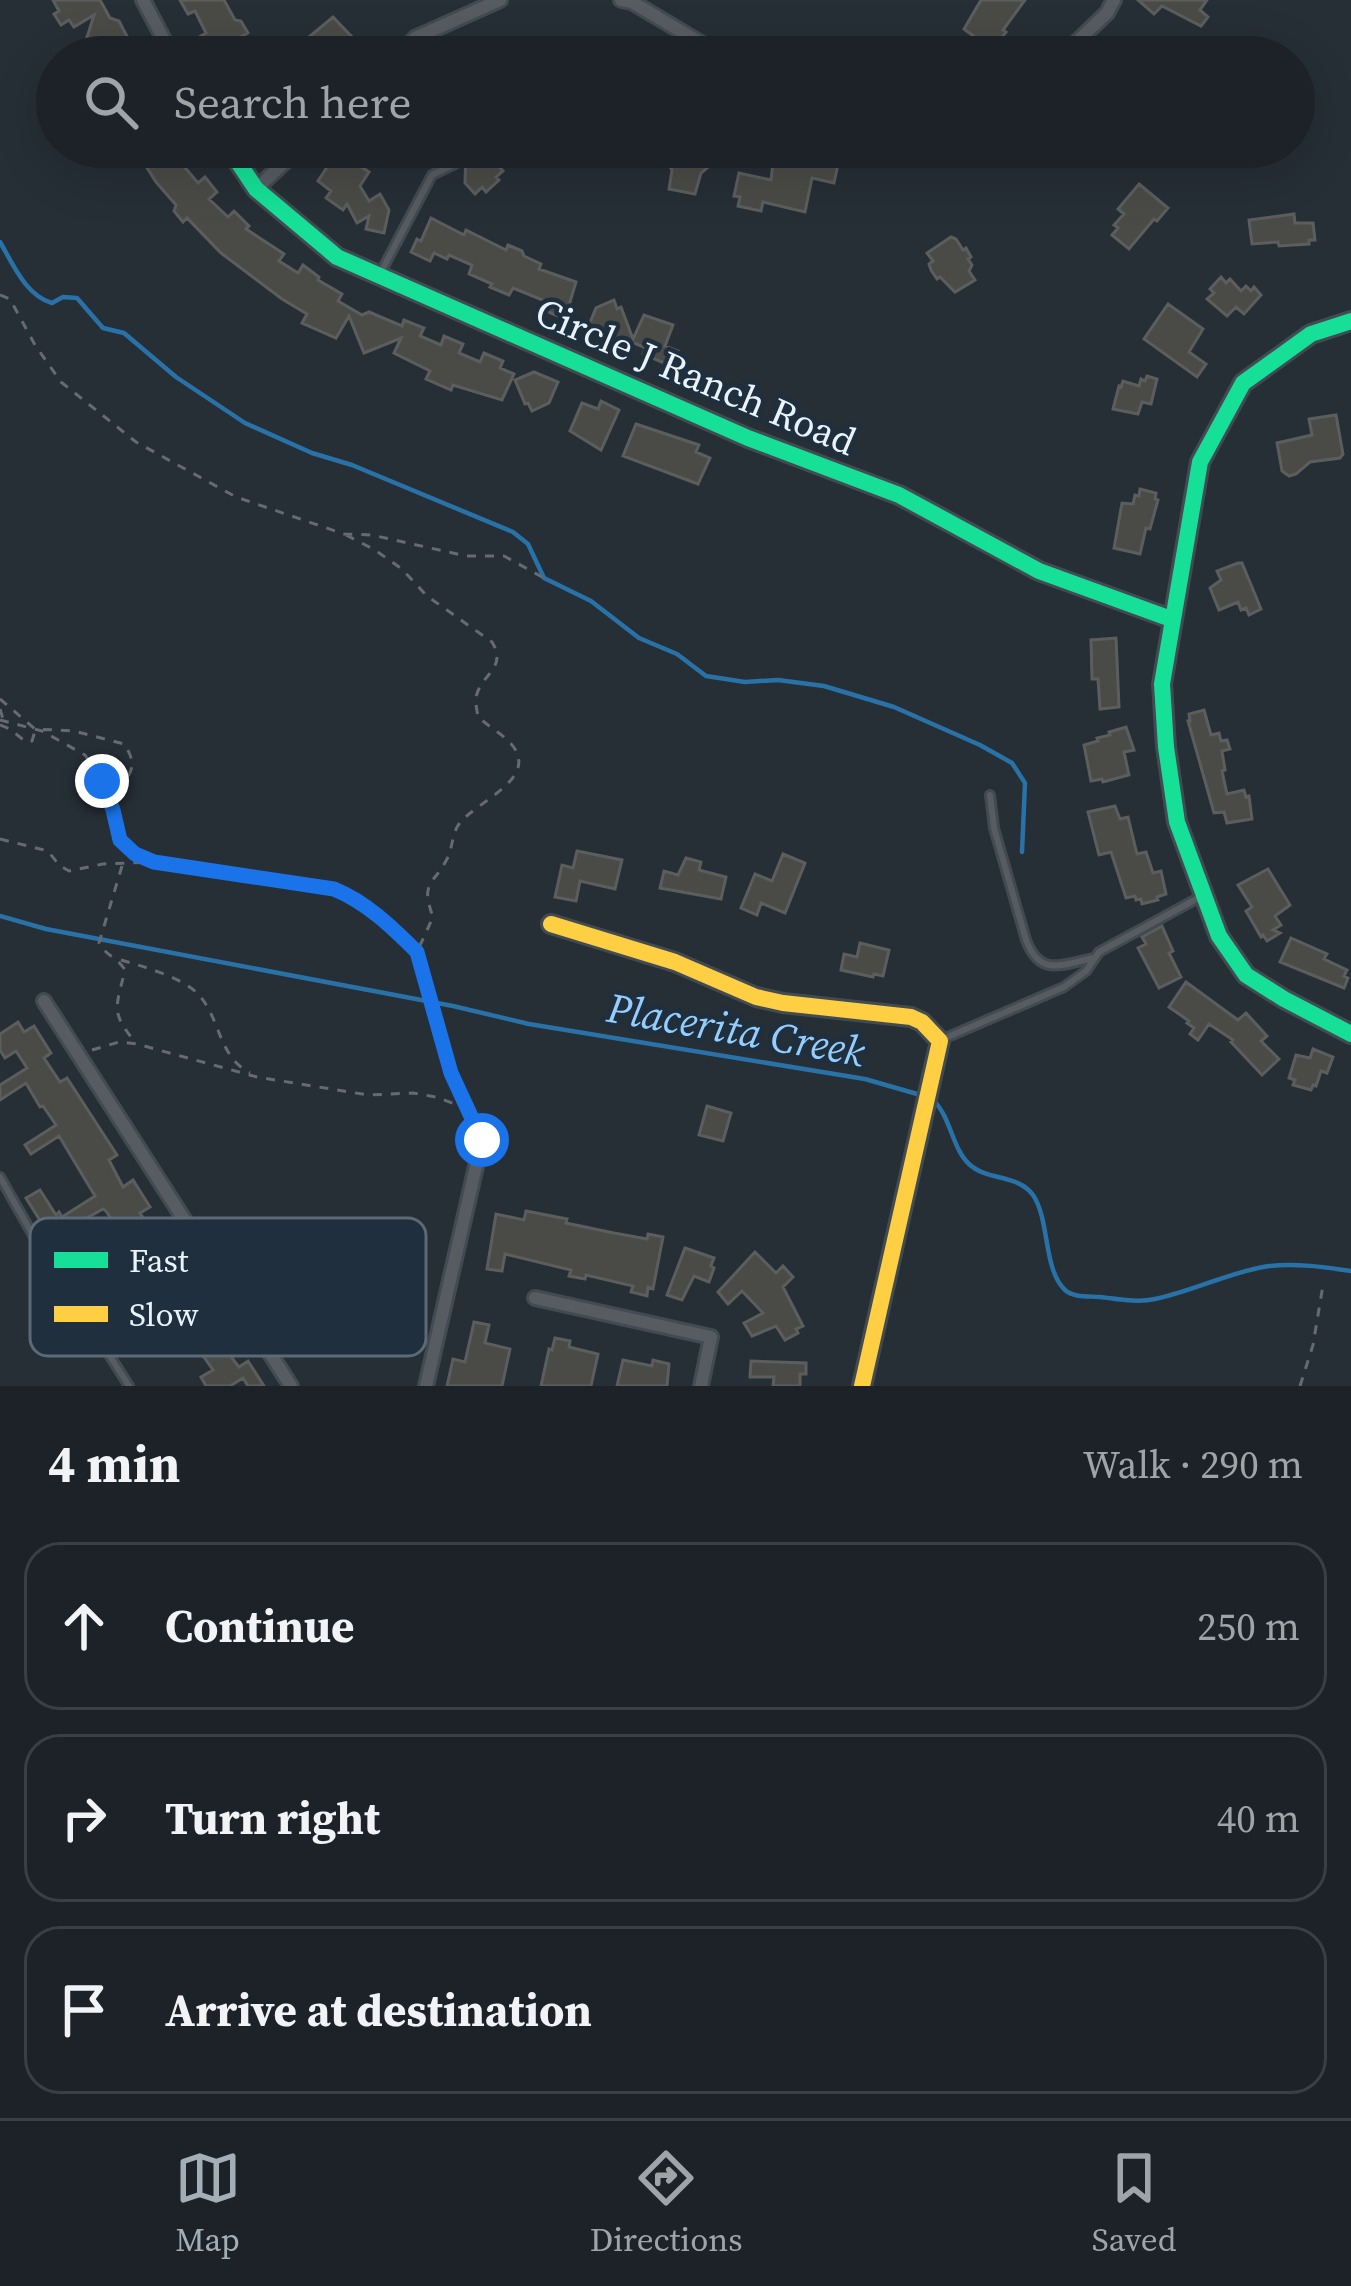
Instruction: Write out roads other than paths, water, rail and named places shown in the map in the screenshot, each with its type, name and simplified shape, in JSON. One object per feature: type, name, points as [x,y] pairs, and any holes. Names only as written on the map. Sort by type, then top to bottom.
[{"type":"street","points":[[142,0],[162,36]]},
{"type":"street","points":[[419,36],[500,0]]},
{"type":"street","points":[[621,0],[689,36]]},
{"type":"street","points":[[1083,36],[1114,0]]},
{"type":"street","name":"Circle J Ranch Road","points":[[242,168],[256,189],[337,257],[748,438],[899,495],[1039,571],[1171,619]]},
{"type":"street","points":[[256,189],[278,168]]},
{"type":"street","points":[[1351,321],[1311,334],[1243,383],[1200,462],[1162,684],[1177,822],[1220,936],[1246,975],[1351,1034]]},
{"type":"street","points":[[551,924],[675,962],[756,997],[911,1017],[940,1041],[862,1386]]},
{"type":"street","points":[[44,1000],[183,1218]]},
{"type":"street","points":[[426,1386],[482,1140]]},
{"type":"street","points":[[535,1298],[712,1337],[701,1386]]},
{"type":"street","points":[[272,1356],[291,1386]]},
{"type":"lane","points":[[379,275],[432,175],[447,168]]},
{"type":"lane","points":[[990,795],[994,828],[1029,950],[1040,962],[1054,966],[1095,958]]},
{"type":"lane","points":[[940,1041],[1064,987],[1086,971],[1099,952],[1205,894]]},
{"type":"lane","points":[[0,1177],[30,1230]]},
{"type":"lane","points":[[110,1356],[129,1386]]},
{"type":"waterway","points":[[0,242],[21,278],[43,299],[52,303],[63,297],[77,298],[103,328],[124,333],[176,377],[245,423],[513,532],[528,544],[544,578],[591,601],[639,638],[677,654],[706,676],[824,686],[894,707],[1012,763],[1025,783],[1022,852]]},
{"type":"waterway","name":"Placerita Creek","points":[[0,916],[529,1024],[865,1079],[924,1096]]},
{"type":"waterway","name":"Placerita Creek","points":[[934,1101],[969,1164],[1019,1184],[1033,1195],[1053,1270],[1073,1294],[1148,1300],[1269,1266],[1351,1271]]}]
